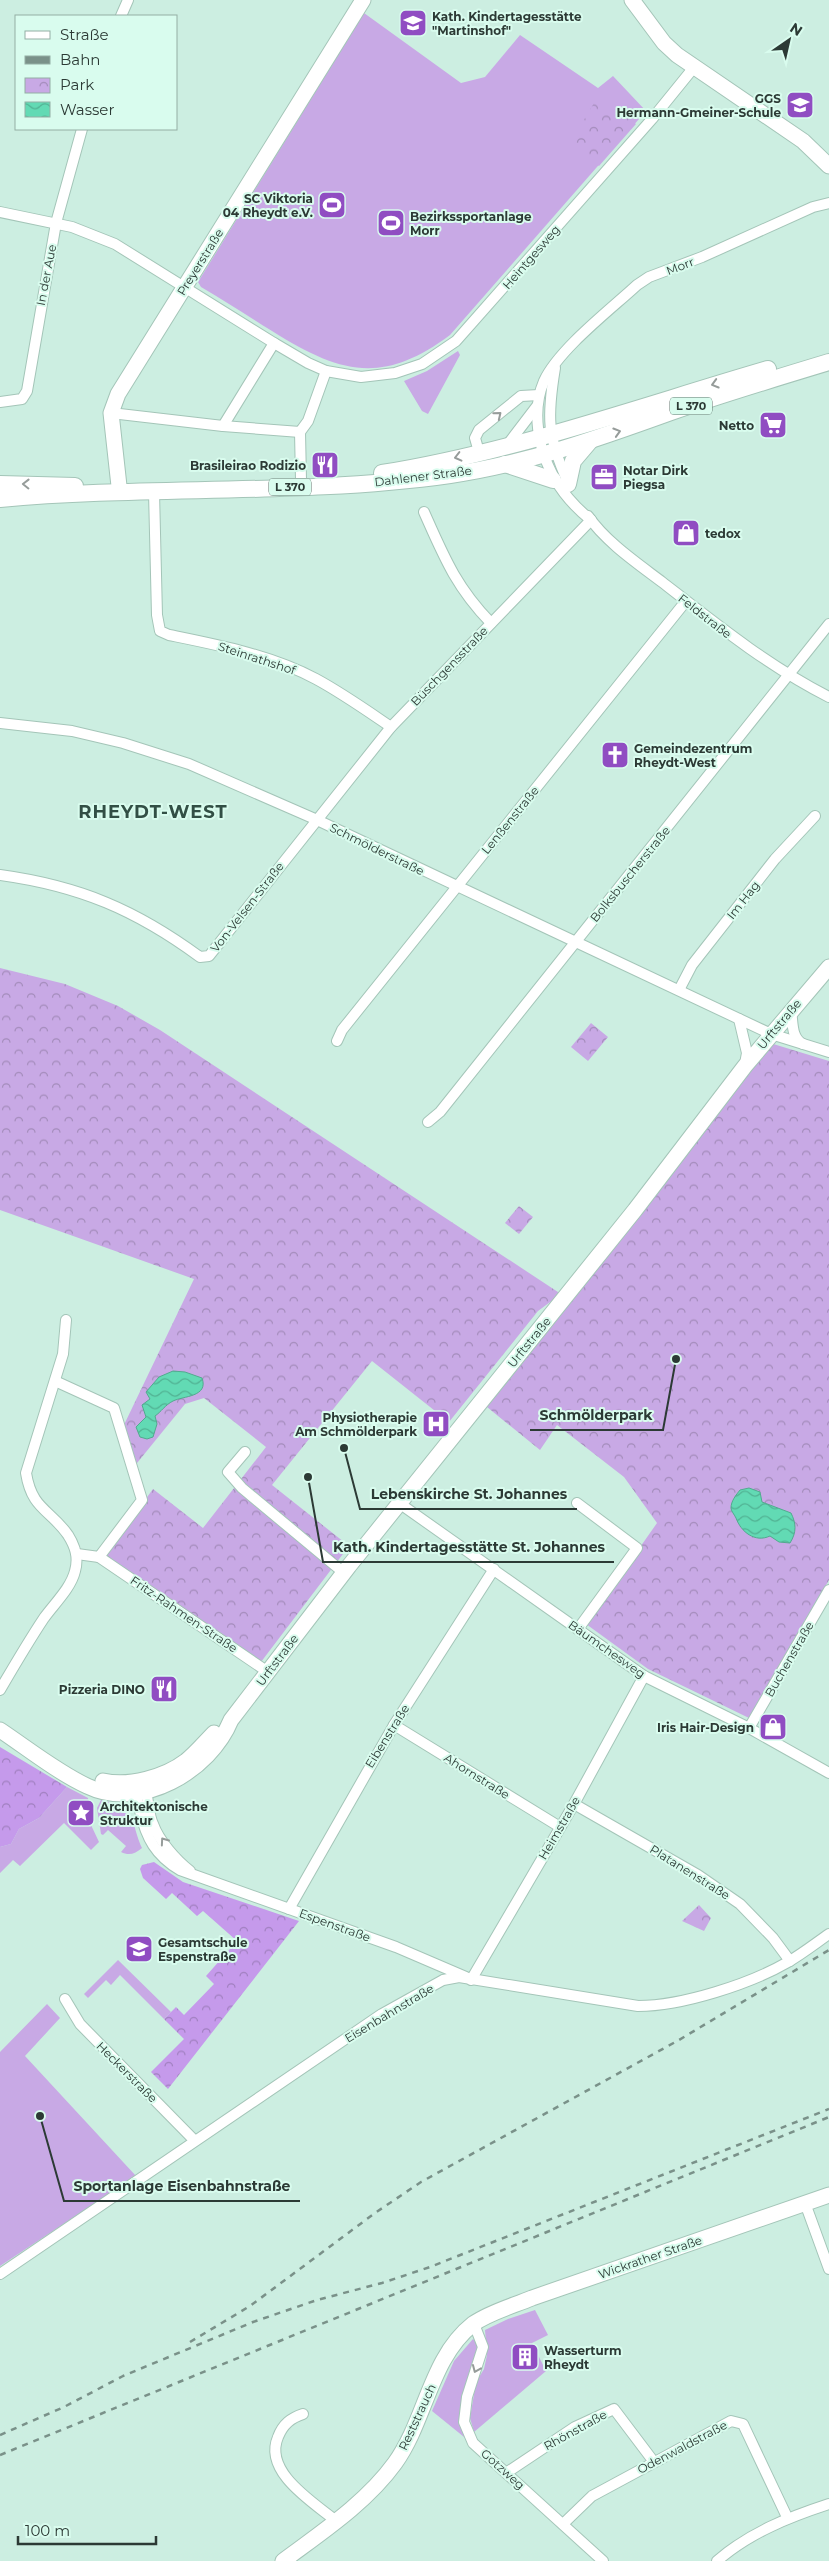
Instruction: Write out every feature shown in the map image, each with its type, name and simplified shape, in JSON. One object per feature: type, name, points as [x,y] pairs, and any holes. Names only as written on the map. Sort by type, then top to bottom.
[{"type":"main road","name":"Dahlener Straße","points":[[0,484],[119,486],[363,476],[434,463],[545,435],[829,351]]},
{"type":"main road","name":"Dahlener Straße","points":[[0,499],[354,485],[453,474],[505,464],[590,440],[829,362]]},
{"type":"main road","points":[[505,464],[561,482],[572,461],[590,440]]},
{"type":"street","points":[[121,15],[128,0]]},
{"type":"street","name":"Preyerstraße","points":[[119,486],[111,413],[118,394],[363,0]]},
{"type":"street","points":[[632,0],[664,43],[803,142],[829,166]]},
{"type":"street","name":"Heintgesweg","points":[[0,212],[56,223],[115,244],[274,343],[326,371],[360,377],[395,372],[422,364],[456,341],[652,119],[695,66]]},
{"type":"street","name":"In der Aue","points":[[0,402],[22,399],[28,391],[56,223],[82,130]]},
{"type":"street","name":"Morr","points":[[549,452],[538,400],[544,381],[567,349],[637,285],[813,207],[829,203]]},
{"type":"street","points":[[223,426],[274,343]]},
{"type":"street","name":"Morr","points":[[545,435],[555,364]]},
{"type":"street","points":[[301,480],[300,432],[308,422],[326,371]]},
{"type":"street","name":"Dahlener Straße","points":[[478,452],[475,438],[479,430],[521,396],[538,400]]},
{"type":"street","points":[[508,444],[538,400]]},
{"type":"street","points":[[111,413],[223,426],[300,432]]},
{"type":"street","name":"Feldstraße","points":[[549,452],[561,482],[581,512],[633,559],[686,601],[788,676],[829,697]]},
{"type":"street","name":"Feldstraße","points":[[549,452],[561,482],[591,520]]},
{"type":"street","name":"Steinrathshof","points":[[154,492],[157,615],[160,631],[169,635],[229,647],[306,675],[354,701],[391,727]]},
{"type":"street","points":[[424,512],[456,581],[471,603],[491,623]]},
{"type":"street","name":"Büschgensstraße","points":[[315,819],[391,727],[591,520]]},
{"type":"street","name":"Lenßenstraße","points":[[337,1041],[342,1030],[686,601]]},
{"type":"street","name":"Bolksbuscherstraße","points":[[428,1122],[440,1112],[829,624]]},
{"type":"street","name":"Schmölderstraße","points":[[0,723],[72,731],[123,743],[189,764],[315,819],[771,1034],[829,1052]]},
{"type":"street","name":"Im Hag","points":[[679,990],[692,965],[762,874],[816,816]]},
{"type":"street","name":"Von-Velsen-Straße","points":[[0,875],[59,885],[102,900],[137,915],[171,935],[200,957],[209,956],[315,819]]},
{"type":"street","name":"Urftstraße","points":[[0,1730],[87,1786],[108,1792],[141,1788],[184,1762],[218,1729],[231,1720],[399,1503],[638,1207],[745,1066],[791,1009],[829,967]]},
{"type":"street","points":[[791,1009],[797,1041],[806,1045]]},
{"type":"street","points":[[739,1019],[747,1052],[745,1066]]},
{"type":"street","points":[[0,1690],[75,1573],[76,1554],[66,1533],[36,1502],[30,1492],[26,1474],[63,1354],[66,1320]]},
{"type":"street","points":[[55,1381],[114,1408],[142,1500],[99,1557]]},
{"type":"street","points":[[244,1452],[228,1472],[242,1488],[344,1573]]},
{"type":"street","name":"Bäumchesweg","points":[[399,1503],[644,1676],[749,1728],[829,1773]]},
{"type":"street","points":[[577,1503],[637,1548],[578,1629]]},
{"type":"street","name":"Fritz-Rahmen-Straße","points":[[76,1554],[99,1557],[268,1672]]},
{"type":"street","name":"Eibenstraße","points":[[289,1909],[394,1725],[494,1569]]},
{"type":"street","name":"Buchenstraße","points":[[749,1728],[829,1590]]},
{"type":"street","name":"Heimstraße","points":[[471,1980],[574,1804],[644,1676]]},
{"type":"street","name":"Ahornstraße","points":[[394,1725],[560,1827]]},
{"type":"street","name":"Espenstraße","points":[[141,1788],[146,1834],[157,1853],[180,1870],[396,1947],[448,1967],[471,1980]]},
{"type":"street","name":"Platanenstraße","points":[[574,1804],[698,1875],[740,1904],[773,1938],[790,1961]]},
{"type":"street","name":"Eisenbahnstraße","points":[[0,2274],[194,2140],[382,2014],[443,1980],[459,1978],[638,2006],[662,2006],[711,1993],[776,1969],[829,1934]]},
{"type":"street","name":"Heckerstraße","points":[[65,1999],[80,2024],[194,2140]]},
{"type":"street","name":"Wickrather Straße","points":[[474,2324],[532,2298],[829,2195]]},
{"type":"street","points":[[805,2203],[829,2269]]},
{"type":"street","name":"Gotzweg","points":[[474,2324],[482,2339],[483,2353],[467,2398],[464,2422],[473,2443],[603,2561]]},
{"type":"street","name":"Reststrauch","points":[[283,2561],[336,2522],[376,2485],[398,2459],[408,2443],[445,2357],[459,2337],[474,2324]]},
{"type":"street","name":"Rhönstraße","points":[[506,2473],[568,2432],[614,2408],[654,2462]]},
{"type":"street","points":[[303,2414],[292,2418],[281,2429],[276,2440],[275,2455],[279,2468],[287,2478],[336,2522]]},
{"type":"street","name":"Odenwaldstraße","points":[[563,2524],[592,2496],[731,2421],[744,2424],[787,2518]]},
{"type":"street","points":[[717,2561],[740,2544],[787,2518],[829,2504]]},
{"type":"green space","name":"Bezirkssportanlage Morr","points":[[364,13],[461,83],[485,77],[520,35],[598,88],[613,76],[646,111],[450,335],[426,351],[403,362],[381,367],[361,368],[319,357],[296,345],[201,287],[198,282]]},
{"type":"green space","points":[[594,103],[607,104],[636,124],[599,166],[569,145]]},
{"type":"green space","points":[[458,351],[460,355],[428,414],[422,411],[404,381],[427,371]]},
{"type":"green space","points":[[0,968],[65,984],[118,1006],[160,1030],[561,1294],[538,1311],[449,1422],[372,1361],[272,1485],[349,1546],[261,1662],[104,1556],[153,1489],[203,1528],[266,1447],[204,1398],[185,1404],[133,1468],[122,1429],[194,1279],[0,1210]]},
{"type":"green space","points":[[591,1023],[608,1037],[588,1061],[571,1047]]},
{"type":"green space","points":[[770,1043],[829,1061],[829,1580],[749,1718],[648,1669],[586,1624],[657,1523],[624,1477],[557,1425],[540,1450],[487,1407]]},
{"type":"green space","points":[[519,1206],[533,1217],[519,1234],[505,1223]]},
{"type":"green space","points":[[0,1747],[67,1787],[39,1818],[19,1829],[11,1844],[0,1847]]},
{"type":"green space","points":[[67,1787],[88,1798],[91,1825],[99,1842],[91,1850],[64,1823],[20,1866],[13,1860],[0,1873],[0,1847],[11,1844],[19,1829],[39,1818]]},
{"type":"green space","points":[[101,1800],[121,1806],[131,1815],[142,1848],[137,1852],[127,1854],[121,1852],[126,1846],[108,1830],[103,1835],[101,1834],[97,1808]]},
{"type":"green space","points":[[154,1862],[183,1882],[299,1921],[168,2089],[151,2072],[184,2039],[164,2019],[176,2007],[184,2015],[214,1984],[206,1976],[237,1941],[203,1911],[197,1916],[172,1893],[166,1899],[143,1878],[140,1869],[142,1865]]},
{"type":"green space","points":[[699,1905],[711,1918],[704,1931],[682,1921]]},
{"type":"green space","points":[[118,1960],[171,2012],[164,2019],[120,1975],[111,1985],[106,1980],[88,1998],[84,1994]]},
{"type":"green space","points":[[47,2004],[60,2018],[25,2056],[136,2176],[0,2266],[0,2052]]},
{"type":"green space","points":[[535,2310],[548,2335],[532,2343],[546,2371],[474,2432],[470,2418],[476,2382],[484,2369],[487,2355],[485,2330],[508,2319]]},
{"type":"green space","points":[[473,2339],[479,2345],[469,2378],[469,2441],[432,2411],[454,2361]]},
{"type":"water","points":[[173,1371],[185,1372],[202,1378],[202,1389],[194,1395],[177,1399],[168,1404],[155,1416],[157,1424],[153,1437],[147,1439],[140,1437],[136,1427],[146,1417],[142,1405],[150,1399],[146,1392],[159,1377]]},
{"type":"water","points":[[749,1488],[760,1492],[762,1502],[791,1513],[795,1528],[790,1543],[779,1542],[770,1536],[764,1538],[754,1537],[741,1528],[731,1510],[731,1505],[740,1490]]},
{"type":"railway","points":[[190,2342],[250,2306],[375,2213],[421,2182],[679,2040],[829,1950]]},
{"type":"railway","points":[[0,2435],[64,2407],[123,2376],[253,2322],[317,2300],[382,2283],[430,2267],[829,2109]]},
{"type":"railway","points":[[0,2455],[829,2117]]},
{"type":"place","name":"Kath. Kindertagesstätte \"Martinshof\"","points":[[413,23]]},
{"type":"place","name":"GGS Hermann-Gmeiner-Schule","points":[[800,105]]},
{"type":"place","name":"SC Viktoria 04 Rheydt e.V.","points":[[332,205]]},
{"type":"place","name":"Bezirkssportanlage Morr","points":[[391,223]]},
{"type":"place","name":"Netto","points":[[773,425]]},
{"type":"place","name":"Brasileirao Rodizio","points":[[325,465]]},
{"type":"place","name":"Notar Dirk Piegsa","points":[[604,477]]},
{"type":"place","name":"tedox","points":[[686,533]]},
{"type":"place","name":"Gemeindezentrum Rheydt-West","points":[[615,755]]},
{"type":"place","name":"Schmölderpark","points":[[676,1359]]},
{"type":"place","name":"Physiotherapie Am Schmölderpark","points":[[436,1424]]},
{"type":"place","name":"Lebenskirche St. Johannes","points":[[344,1448]]},
{"type":"place","name":"Kath. Kindertagesstätte St. Johannes","points":[[308,1477]]},
{"type":"place","name":"Pizzeria DINO","points":[[164,1689]]},
{"type":"place","name":"Iris Hair-Design","points":[[773,1727]]},
{"type":"place","name":"Architektonische Struktur","points":[[81,1813]]},
{"type":"place","name":"Gesamtschule Espenstraße","points":[[139,1949]]},
{"type":"place","name":"Sportanlage Eisenbahnstraße","points":[[40,2116]]},
{"type":"place","name":"Wasserturm Rheydt","points":[[525,2357]]},
{"type":"district","name":"RHEYDT-WEST","points":[[153,812]]}]
